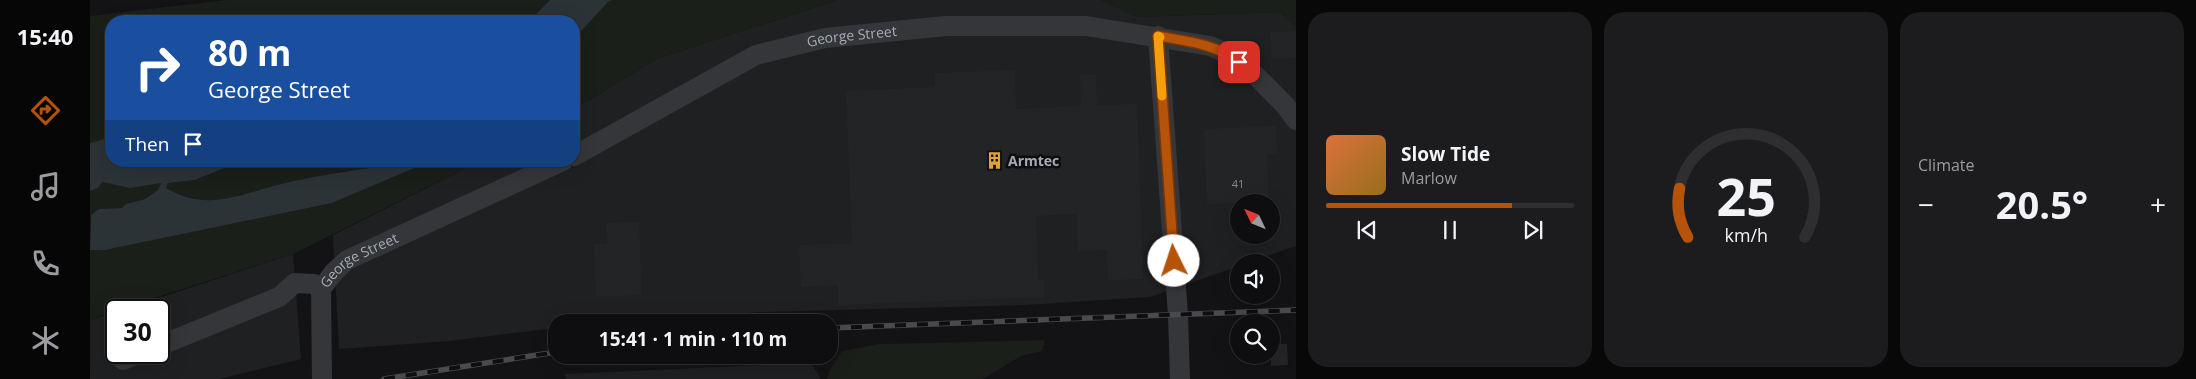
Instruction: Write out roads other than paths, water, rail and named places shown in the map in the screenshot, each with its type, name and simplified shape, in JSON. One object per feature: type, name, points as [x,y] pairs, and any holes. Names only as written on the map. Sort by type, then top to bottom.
[{"type":"street","name":"George Street","points":[[580,153],[756,55],[825,38],[946,26],[1086,26],[1158,36],[1210,46],[1231,55],[1267,86],[1296,120]]},
{"type":"street","points":[[1158,36],[1178,314],[1180,379]]},
{"type":"street","name":"George Street","points":[[170,342],[279,297],[295,283],[314,284],[322,289],[334,272],[347,260],[549,167]]},
{"type":"street","points":[[322,289],[322,379]]},
{"type":"railway","points":[[838,328],[1296,310]]},
{"type":"railway","points":[[384,379],[548,353]]},
{"type":"place","name":"Armtec","points":[[994,161]]}]
